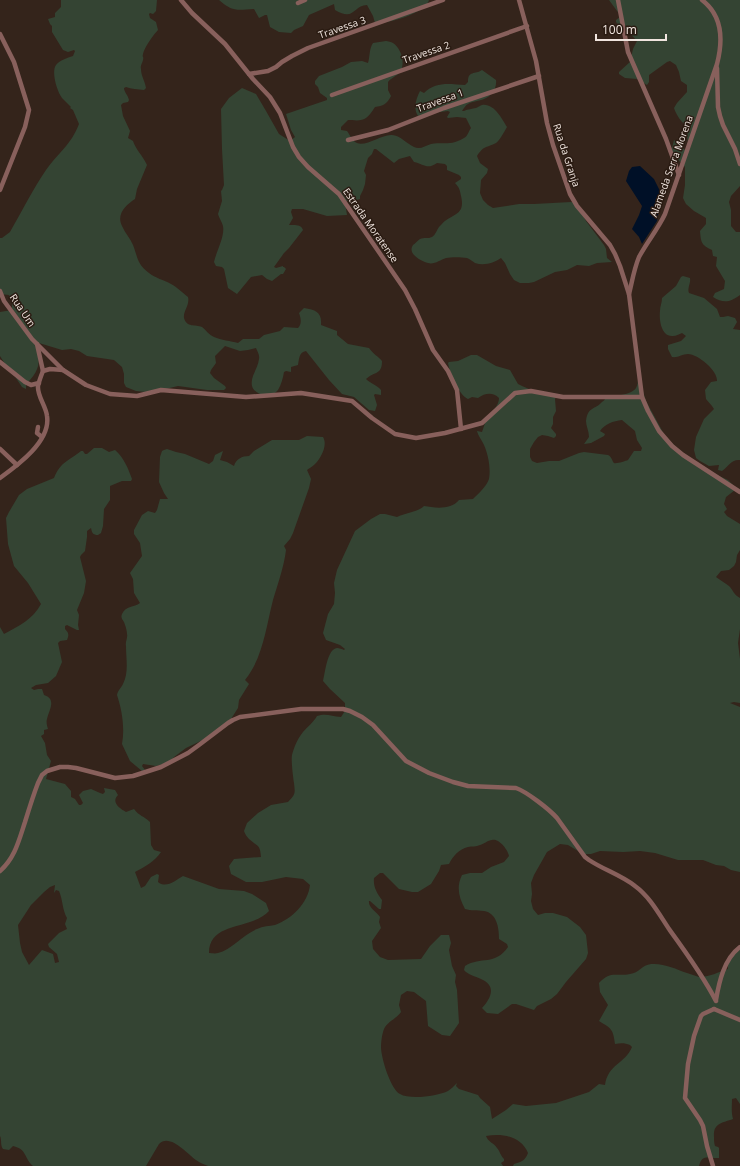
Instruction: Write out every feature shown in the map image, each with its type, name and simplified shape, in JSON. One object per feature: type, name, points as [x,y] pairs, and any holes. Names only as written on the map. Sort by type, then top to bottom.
[{"type":"street","name":"Estrada Moratense","points":[[182,0],[192,13],[225,44],[270,97],[276,105],[299,157],[308,167],[339,194],[405,290],[416,309],[433,350],[448,371],[457,390],[461,429]]},
{"type":"street","points":[[298,3],[305,0]]},
{"type":"street","name":"Travessa 3","points":[[249,74],[268,71],[308,48],[443,0]]},
{"type":"street","name":"Rua da Granja","points":[[519,0],[539,76],[547,123],[570,194],[577,206],[616,254],[629,294],[642,397],[648,411],[659,431],[672,446],[683,455],[740,492]]},
{"type":"street","points":[[618,0],[628,52],[666,139],[679,175]]},
{"type":"street","points":[[702,0],[711,9],[719,26],[721,44],[717,64],[718,107],[720,116],[740,164]]},
{"type":"street","name":"Travessa 2","points":[[332,95],[527,26]]},
{"type":"street","points":[[0,34],[14,62],[29,110],[25,127],[0,190]]},
{"type":"street","name":"Alameda Serra Morena","points":[[629,294],[639,259],[644,248],[661,222],[679,175],[717,64]]},
{"type":"street","name":"Travessa 1","points":[[348,140],[388,130],[444,108],[539,76]]},
{"type":"street","name":"Rua Um","points":[[0,291],[2,301],[32,339],[63,370],[86,385],[110,394],[137,396],[161,390],[246,397],[301,394],[352,401],[372,418],[395,434],[416,438],[445,434],[482,423],[515,393],[531,391],[563,396],[642,397]]},
{"type":"street","points":[[0,478],[32,452],[42,437],[47,424],[47,415],[38,387],[43,371],[37,344]]},
{"type":"street","points":[[0,362],[25,382],[31,385],[39,383]]},
{"type":"street","points":[[43,371],[50,369],[63,370]]},
{"type":"street","points":[[38,427],[37,432],[42,437]]},
{"type":"street","points":[[0,449],[17,465]]},
{"type":"street","points":[[0,871],[11,859],[16,848],[42,775],[53,768],[68,767],[115,778],[133,776],[161,767],[188,753],[228,723],[240,717],[294,709],[347,710],[374,725],[402,757],[411,764],[429,773],[460,784],[516,788],[524,792],[551,812],[589,860],[626,879],[636,886],[650,900],[716,1001]]},
{"type":"street","points":[[712,1166],[703,1126],[686,1101],[684,1095],[688,1064],[694,1036],[701,1016],[714,1008],[719,980],[733,952],[740,947]]},
{"type":"street","points":[[714,1008],[740,1020]]},
{"type":"green space","points":[[61,0],[157,0],[156,11],[153,14],[149,14],[150,18],[156,22],[158,30],[145,48],[141,67],[146,88],[144,90],[124,88],[129,100],[121,105],[123,116],[130,131],[128,138],[133,141],[147,165],[137,189],[135,199],[125,207],[120,218],[120,222],[132,242],[142,267],[151,275],[175,287],[188,297],[188,303],[184,315],[187,323],[202,327],[212,336],[220,339],[238,343],[243,339],[259,339],[264,335],[280,331],[284,327],[298,328],[301,321],[299,313],[304,308],[317,312],[320,317],[321,325],[337,331],[337,335],[348,344],[369,348],[382,361],[381,369],[366,379],[381,390],[381,395],[374,395],[377,405],[375,411],[369,410],[354,397],[342,394],[306,351],[301,354],[298,365],[291,367],[291,372],[284,372],[278,390],[272,394],[260,394],[256,392],[252,386],[252,379],[259,358],[256,348],[240,351],[225,346],[215,356],[216,363],[210,373],[225,386],[226,388],[224,390],[207,390],[178,386],[146,392],[136,391],[126,387],[122,367],[114,360],[87,356],[79,351],[71,349],[62,350],[39,343],[39,361],[37,370],[26,384],[26,389],[22,387],[0,356],[0,312],[12,310],[12,303],[9,295],[0,294],[0,238],[10,232],[41,177],[72,138],[79,124],[73,110],[60,95],[54,77],[56,65],[62,60],[73,56],[75,51],[68,52],[63,50],[52,32],[52,26],[48,19],[55,17],[55,13],[61,7]]},
{"type":"green space","points":[[219,0],[429,0],[421,9],[406,17],[381,23],[375,23],[367,5],[359,7],[350,14],[346,14],[335,10],[334,4],[309,15],[303,26],[291,33],[279,32],[270,27],[267,15],[259,18],[254,9],[243,10],[231,8]]},
{"type":"green space","points":[[609,0],[740,0],[740,186],[731,196],[729,202],[731,210],[731,226],[736,232],[740,232],[740,295],[730,301],[720,301],[713,297],[715,293],[724,289],[725,281],[716,266],[717,257],[713,256],[712,250],[701,241],[700,231],[706,224],[706,218],[694,211],[686,204],[683,198],[685,167],[671,152],[674,140],[685,150],[689,147],[687,137],[688,128],[678,117],[674,108],[687,92],[687,85],[681,81],[676,65],[670,61],[649,75],[649,82],[647,85],[637,79],[625,78],[619,74],[619,72],[630,62],[633,49],[637,41],[616,22],[620,15]]},
{"type":"green space","points":[[386,41],[396,45],[403,60],[400,72],[388,82],[388,90],[391,96],[384,104],[375,107],[367,118],[361,120],[348,120],[341,127],[341,130],[347,131],[354,141],[361,144],[384,136],[395,135],[416,148],[431,144],[451,143],[464,138],[471,128],[466,118],[448,118],[447,117],[450,112],[448,111],[418,116],[415,107],[417,97],[420,91],[424,93],[438,85],[465,85],[471,74],[482,70],[496,80],[495,89],[487,98],[468,104],[462,111],[477,108],[482,105],[490,106],[497,112],[507,127],[496,143],[484,148],[477,156],[480,163],[488,169],[487,173],[481,180],[480,193],[483,200],[493,208],[519,204],[575,203],[604,245],[607,258],[612,262],[597,263],[589,266],[577,265],[567,270],[555,272],[534,282],[520,283],[514,280],[501,258],[492,263],[485,264],[475,263],[470,259],[462,257],[446,258],[432,263],[422,261],[413,254],[413,245],[420,239],[430,238],[433,236],[445,221],[460,211],[462,203],[461,196],[455,183],[461,179],[461,177],[447,170],[447,166],[445,164],[437,163],[431,166],[426,166],[414,162],[410,156],[399,159],[394,163],[374,149],[368,158],[364,171],[366,175],[365,184],[360,199],[345,202],[347,215],[327,216],[303,209],[292,209],[291,212],[293,218],[289,225],[299,226],[303,230],[274,267],[276,268],[283,266],[286,269],[283,274],[272,281],[262,275],[251,277],[237,294],[228,288],[224,269],[216,266],[214,262],[222,240],[223,230],[223,224],[218,214],[222,201],[221,191],[224,185],[221,109],[229,98],[242,88],[256,94],[279,134],[290,141],[295,137],[286,114],[327,100],[327,98],[320,93],[315,84],[315,81],[319,76],[351,62],[362,61],[368,63],[370,50],[373,43]]},
{"type":"green space","points":[[683,276],[690,278],[688,289],[689,293],[704,298],[717,309],[720,317],[728,316],[735,318],[737,322],[733,329],[740,330],[740,460],[732,462],[722,471],[718,470],[719,465],[709,466],[696,458],[694,450],[696,437],[704,419],[714,409],[706,399],[705,390],[711,382],[717,381],[716,377],[711,368],[697,357],[688,354],[672,357],[668,349],[668,345],[681,341],[686,336],[682,333],[669,336],[663,331],[661,323],[660,309],[662,298],[676,286]]},
{"type":"green space","points":[[471,355],[477,355],[496,366],[510,370],[518,384],[522,386],[536,392],[557,395],[555,399],[556,411],[551,428],[556,436],[554,438],[542,435],[538,437],[530,449],[530,457],[532,461],[537,463],[559,461],[584,452],[608,455],[614,463],[617,463],[628,460],[634,451],[641,451],[642,448],[637,440],[635,431],[622,420],[612,422],[602,429],[600,431],[605,434],[604,436],[591,443],[584,444],[589,437],[586,425],[588,413],[606,397],[622,395],[634,390],[638,384],[638,369],[646,401],[665,436],[695,465],[728,480],[735,487],[735,490],[726,497],[724,504],[727,509],[724,512],[727,516],[740,524],[740,550],[734,566],[729,570],[721,571],[716,577],[729,586],[740,598],[740,629],[738,643],[740,659],[740,703],[730,703],[740,707],[740,872],[703,860],[678,860],[655,853],[640,851],[600,851],[591,854],[583,854],[568,845],[560,844],[547,852],[534,875],[531,883],[531,901],[533,909],[538,915],[553,913],[567,917],[580,927],[586,935],[588,953],[586,959],[557,994],[551,999],[537,1006],[534,1010],[512,1004],[498,1014],[487,1013],[482,1008],[490,996],[491,989],[489,985],[464,970],[465,966],[471,963],[498,957],[508,947],[507,944],[499,939],[498,926],[492,915],[484,911],[465,909],[460,897],[459,884],[462,875],[482,873],[491,867],[504,862],[509,856],[503,845],[495,840],[492,840],[478,846],[462,849],[454,856],[449,864],[441,865],[431,884],[418,892],[399,889],[383,873],[380,873],[374,878],[374,884],[378,895],[382,900],[381,909],[369,901],[371,908],[380,917],[379,922],[381,928],[372,941],[373,949],[380,957],[388,960],[421,959],[430,946],[441,935],[449,935],[451,943],[449,950],[452,966],[456,975],[455,982],[457,990],[459,1023],[450,1036],[442,1035],[428,1026],[426,1001],[414,992],[407,991],[401,995],[399,1005],[401,1012],[387,1024],[383,1031],[381,1052],[385,1066],[393,1087],[400,1094],[410,1097],[431,1096],[448,1091],[457,1083],[456,1086],[459,1089],[478,1095],[490,1107],[492,1119],[513,1104],[526,1106],[556,1103],[589,1092],[599,1084],[605,1085],[613,1068],[629,1053],[632,1047],[621,1043],[615,1044],[611,1030],[599,1021],[608,1005],[600,992],[599,983],[603,979],[610,975],[625,975],[633,973],[651,964],[665,965],[699,977],[703,977],[728,969],[728,964],[740,946],[740,1104],[736,1098],[732,1099],[733,1119],[719,1124],[715,1129],[714,1143],[715,1146],[719,1148],[719,1158],[704,1158],[700,1162],[699,1166],[513,1166],[514,1164],[521,1162],[527,1156],[528,1153],[525,1147],[516,1139],[492,1135],[486,1136],[488,1140],[498,1149],[504,1159],[501,1163],[503,1166],[208,1166],[198,1161],[173,1143],[163,1141],[159,1144],[146,1166],[33,1166],[18,1147],[13,1146],[9,1150],[3,1149],[0,1136],[0,627],[4,634],[15,628],[30,618],[41,604],[28,583],[14,566],[8,544],[6,518],[9,512],[19,495],[27,489],[54,478],[62,465],[81,451],[87,454],[94,448],[102,448],[109,452],[115,450],[121,456],[127,467],[132,479],[131,481],[122,481],[110,486],[110,500],[104,509],[101,533],[98,535],[94,534],[91,528],[87,531],[85,551],[80,557],[86,581],[84,593],[77,610],[79,615],[79,630],[67,625],[65,626],[68,637],[67,640],[60,641],[58,643],[62,662],[56,676],[48,683],[36,685],[31,688],[34,690],[42,689],[44,695],[50,699],[51,702],[47,720],[48,729],[44,730],[44,734],[41,736],[45,743],[47,755],[51,761],[46,779],[65,784],[71,791],[71,797],[75,799],[79,805],[83,803],[79,795],[83,791],[91,789],[103,794],[105,792],[104,788],[115,790],[118,795],[115,800],[119,807],[126,812],[134,809],[150,822],[151,845],[154,850],[161,852],[150,864],[135,872],[141,888],[145,886],[151,877],[157,874],[159,875],[158,882],[164,885],[183,876],[219,889],[244,891],[266,903],[269,911],[262,917],[233,927],[216,936],[211,943],[209,953],[218,953],[228,949],[252,931],[262,927],[275,925],[287,919],[303,904],[309,892],[310,885],[303,879],[286,877],[262,882],[246,882],[231,874],[229,866],[234,859],[261,857],[259,848],[248,838],[244,831],[247,823],[258,813],[271,805],[288,802],[294,795],[295,789],[292,755],[301,734],[317,716],[326,715],[341,717],[345,711],[345,703],[323,681],[327,662],[331,653],[337,648],[345,649],[340,645],[326,640],[323,633],[328,614],[334,604],[334,583],[337,570],[355,531],[380,514],[397,517],[418,510],[424,506],[443,508],[456,503],[459,500],[473,499],[488,482],[490,470],[488,457],[477,431],[482,432],[486,420],[497,406],[499,398],[489,394],[478,398],[472,397],[468,399],[465,397],[455,384],[448,363],[458,361]],"holes":[[[55,885],[54,893],[56,890],[59,891],[67,918],[65,924],[67,929],[59,933],[48,944],[49,947],[57,954],[59,962],[55,963],[53,954],[42,950],[29,965],[22,952],[18,925],[31,905],[44,892]]]},
{"type":"green space","points":[[307,436],[323,437],[325,444],[317,461],[307,470],[311,479],[309,488],[293,533],[284,546],[286,550],[284,563],[263,642],[256,662],[245,680],[249,684],[239,700],[238,708],[229,722],[209,737],[186,748],[169,763],[156,766],[143,764],[142,766],[145,770],[142,771],[130,761],[122,744],[122,719],[117,695],[125,679],[127,665],[127,636],[125,623],[122,616],[126,609],[140,603],[134,593],[133,579],[130,573],[142,556],[140,543],[134,534],[134,530],[142,515],[148,511],[155,513],[160,499],[168,499],[159,482],[160,457],[162,451],[167,449],[185,454],[209,464],[213,461],[215,455],[223,451],[220,460],[234,466],[236,461],[240,458],[249,456],[254,451],[272,440],[299,440]]},
{"type":"water","points":[[640,166],[654,179],[661,193],[657,221],[642,244],[639,237],[632,229],[642,206],[626,181],[632,167]]}]
